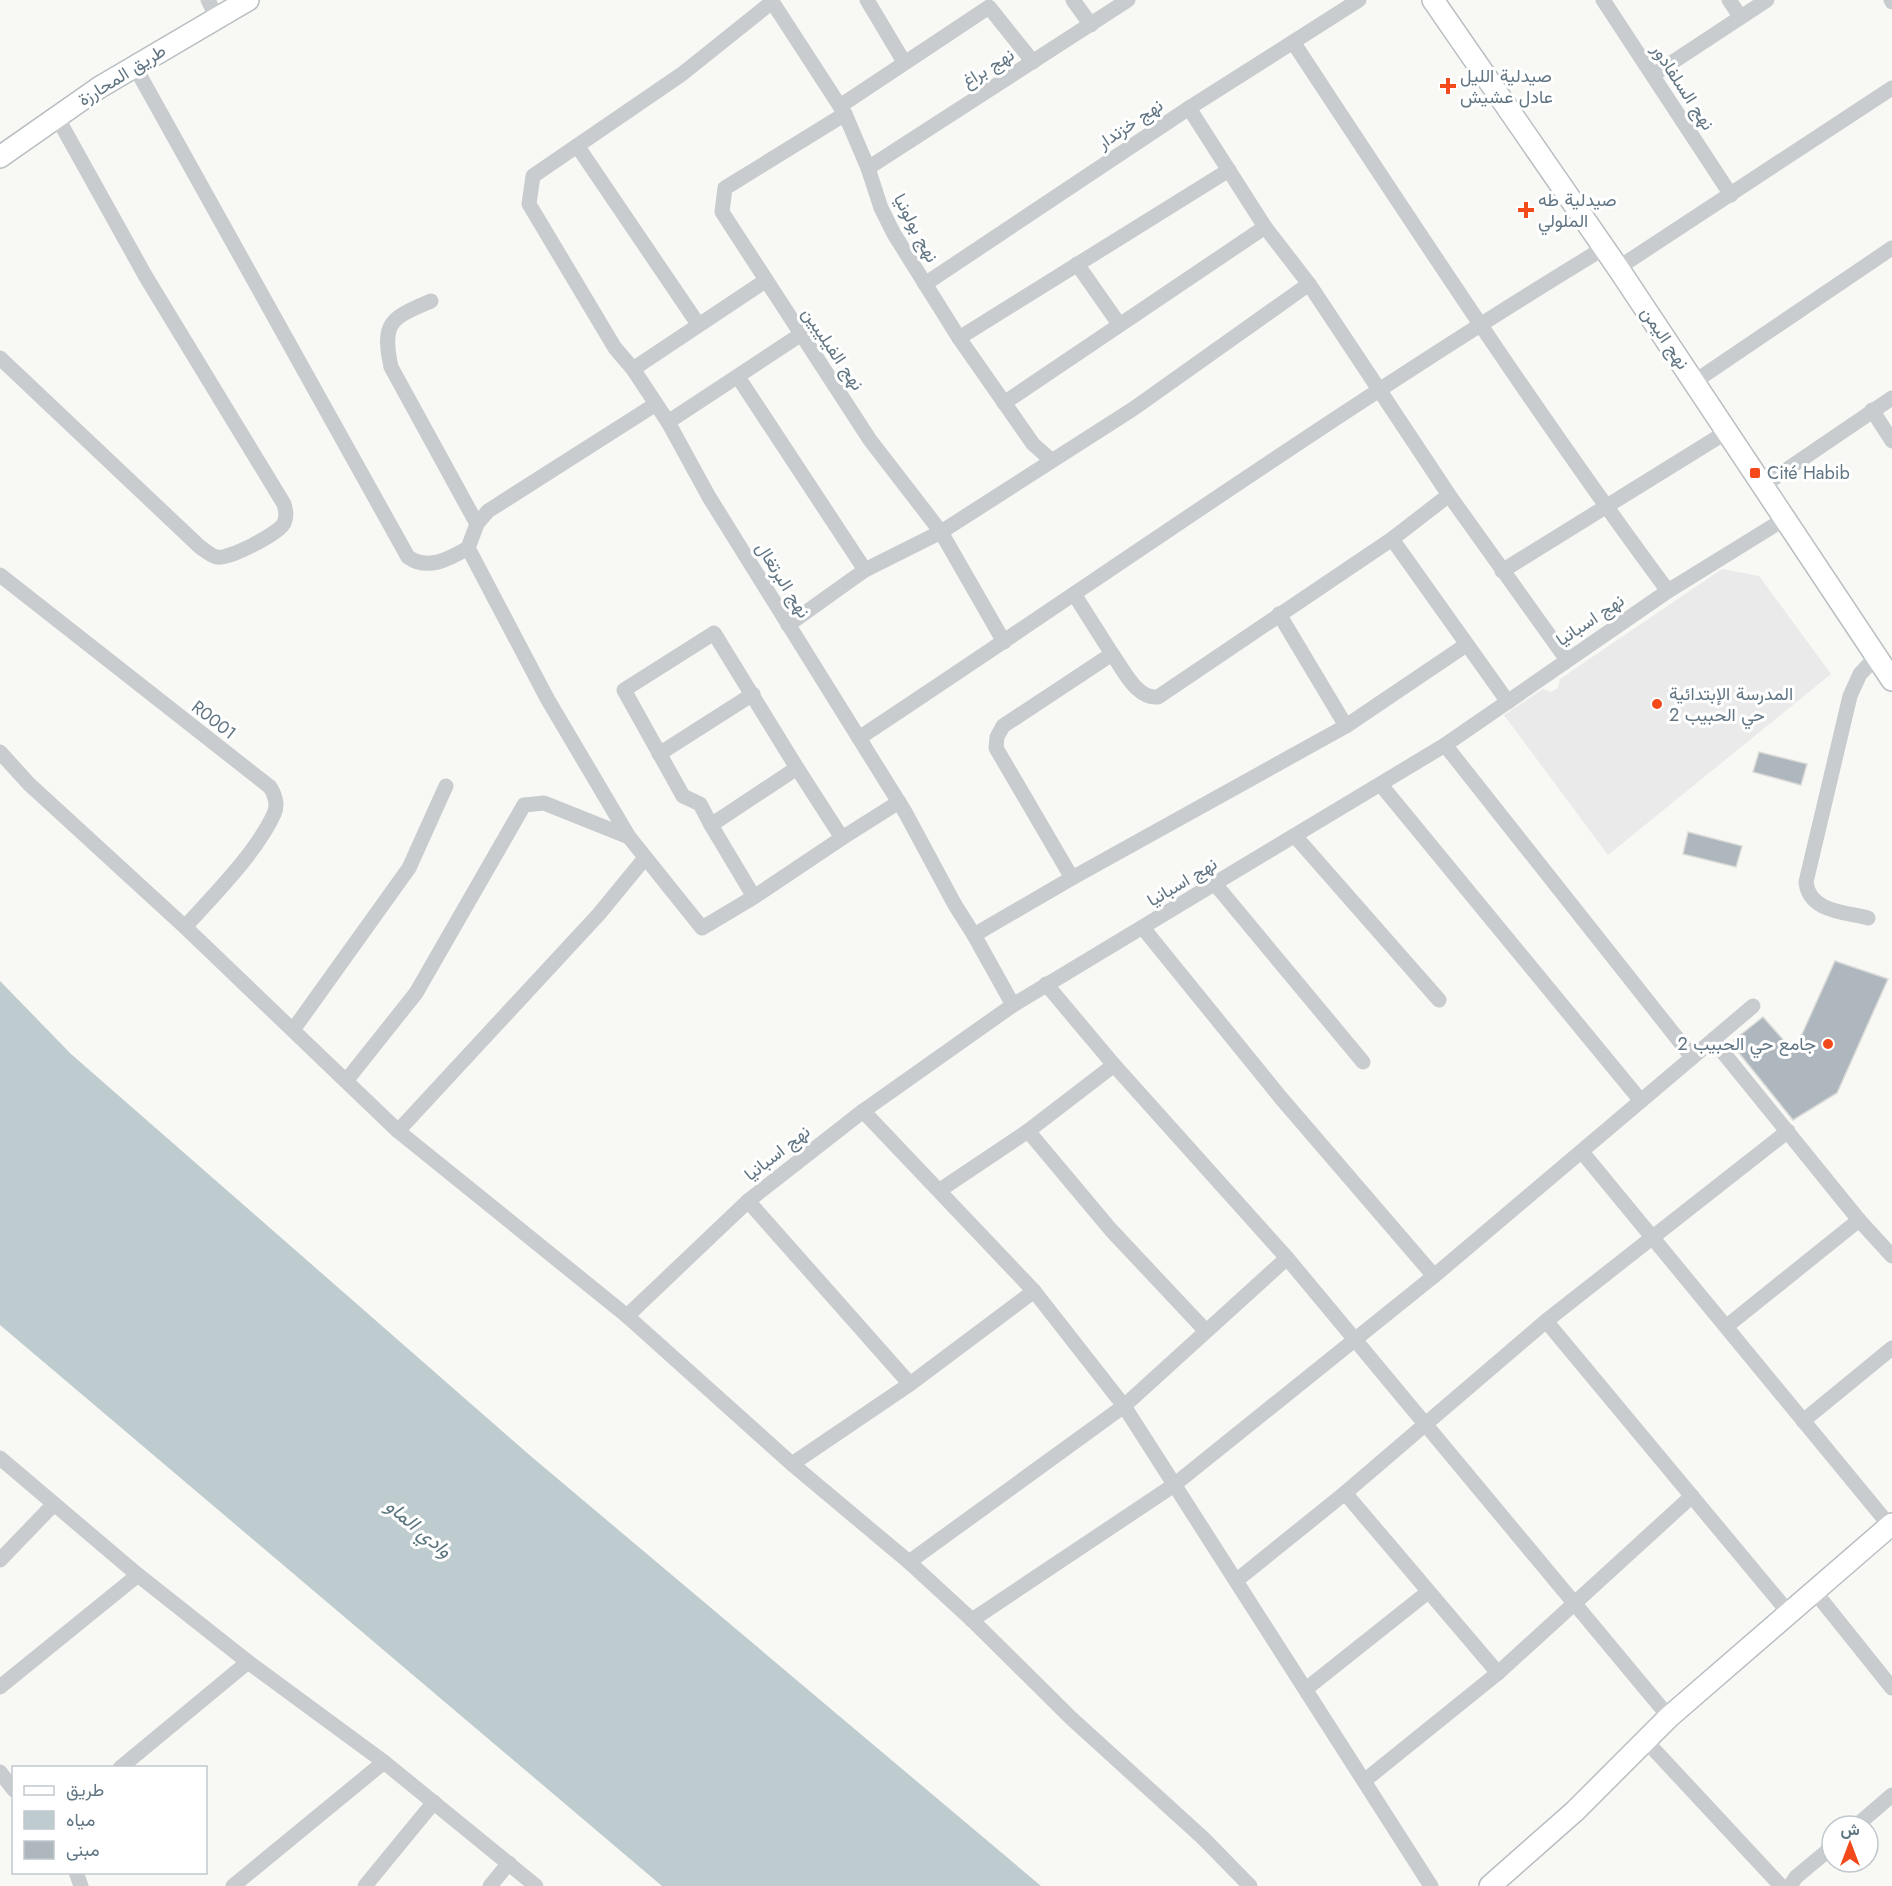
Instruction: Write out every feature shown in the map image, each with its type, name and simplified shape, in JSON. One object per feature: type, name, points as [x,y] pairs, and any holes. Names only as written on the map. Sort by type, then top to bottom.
[{"type":"street","name":"طريق المحارزة","points":[[0,157],[135,67],[213,9],[249,0]]},
{"type":"street","points":[[867,0],[904,62]]},
{"type":"street","points":[[1073,0],[1091,25]]},
{"type":"street","name":"نهج براغ","points":[[868,168],[1128,0]]},
{"type":"street","name":"نهج خزندار","points":[[925,284],[1189,108],[1359,0]]},
{"type":"street","name":"نهج اليمن","points":[[1433,0],[1618,268],[1892,680]]},
{"type":"street","name":"نهج السلفادور","points":[[1603,0],[1731,195]]},
{"type":"street","points":[[1729,0],[1740,16]]},
{"type":"street","points":[[1653,75],[1767,0]]},
{"type":"street","points":[[698,324],[578,147],[682,74],[772,1]]},
{"type":"street","name":"نهج بولونيا","points":[[772,1],[842,110],[868,168],[881,208],[925,284],[958,338],[1038,451],[1051,459]]},
{"type":"street","points":[[987,4],[1033,62]]},
{"type":"street","name":"نهج الفيليبين","points":[[987,4],[904,62],[842,110],[726,188],[722,212],[870,440],[941,532],[1005,642]]},
{"type":"street","points":[[1293,42],[1479,324],[1606,507],[1668,591]]},
{"type":"street","points":[[135,67],[408,557],[417,563],[447,561],[468,548],[477,524],[488,511],[656,404]]},
{"type":"street","points":[[1618,268],[1892,88]]},
{"type":"street","points":[[1189,108],[1265,227],[1309,284],[1449,495],[1567,660]]},
{"type":"street","points":[[0,357],[200,547],[216,557],[226,557],[236,553],[276,532],[284,525],[287,512],[284,504],[163,306],[57,117]]},
{"type":"street","name":"نهج البرتغال","points":[[578,147],[532,176],[529,204],[615,348],[633,369],[668,422],[708,497],[898,802],[1013,1005]]},
{"type":"street","points":[[958,338],[1229,170]]},
{"type":"street","points":[[1004,403],[1265,227]]},
{"type":"street","points":[[859,738],[1005,642],[1378,389],[1604,248]]},
{"type":"street","points":[[1694,382],[1892,248]]},
{"type":"street","points":[[1077,264],[1119,324]]},
{"type":"street","points":[[633,369],[765,281]]},
{"type":"street","points":[[788,625],[865,570],[941,532],[1051,459],[1133,409],[1309,284]]},
{"type":"street","points":[[431,301],[399,315],[388,326],[386,346],[391,367],[477,524]]},
{"type":"street","points":[[668,422],[800,335]]},
{"type":"street","points":[[738,377],[865,570]]},
{"type":"street","points":[[1764,485],[1892,398]]},
{"type":"street","points":[[1872,410],[1892,441]]},
{"type":"street","points":[[1502,571],[1728,431]]},
{"type":"street","points":[[1074,594],[1112,654],[1141,693],[1148,697],[1158,697],[1392,539],[1449,495]]},
{"type":"street","name":"نهج اسبانيا","points":[[627,1316],[748,1201],[863,1111],[1013,1005],[1445,745],[1668,591],[1786,518]]},
{"type":"street","points":[[1392,539],[1508,702]]},
{"type":"street","points":[[468,548],[548,700],[629,837],[702,928],[754,897],[898,802]]},
{"type":"street","name":"R0001","points":[[0,575],[270,787],[274,795],[275,812],[246,856],[185,927]]},
{"type":"street","points":[[1279,614],[1346,726]]},
{"type":"street","points":[[754,897],[700,804],[683,796],[624,690],[714,633],[842,838]]},
{"type":"street","points":[[975,935],[1072,878],[1346,726],[1466,645]]},
{"type":"street","points":[[1072,878],[996,748],[997,737],[1003,726],[1112,654]]},
{"type":"street","points":[[1868,918],[1819,905],[1809,896],[1806,882],[1850,696],[1860,674],[1876,657]]},
{"type":"street","points":[[659,754],[753,694]]},
{"type":"street","points":[[1445,745],[1692,1057]]},
{"type":"street","points":[[0,752],[29,784],[185,927],[398,1131],[627,1316],[792,1464],[909,1562],[972,1620],[1071,1718],[1203,1838],[1250,1886]]},
{"type":"street","points":[[711,825],[797,768]]},
{"type":"street","points":[[1381,785],[1641,1101]]},
{"type":"street","points":[[292,1030],[409,868],[446,786]]},
{"type":"street","points":[[346,1081],[416,993],[524,805],[544,803],[629,837]]},
{"type":"street","points":[[1295,836],[1439,1000]]},
{"type":"street","points":[[398,1131],[599,914],[645,858]]},
{"type":"street","points":[[1215,884],[1363,1062]]},
{"type":"street","points":[[1143,928],[1281,1098],[1434,1276]]},
{"type":"street","points":[[1046,984],[1114,1065],[1287,1258],[1424,1426],[1670,1718]]},
{"type":"street","points":[[972,1620],[1174,1485],[1434,1276],[1753,1006]]},
{"type":"street","points":[[1713,1040],[1859,1220],[1892,1256]]},
{"type":"street","points":[[940,1190],[1028,1131],[1114,1065]]},
{"type":"street","points":[[863,1111],[1035,1291],[1124,1406],[1431,1886]]},
{"type":"street","points":[[1028,1131],[1111,1230],[1205,1330]]},
{"type":"street","points":[[1237,1580],[1345,1493],[1546,1321],[1788,1131]]},
{"type":"street","points":[[1490,1886],[1575,1811],[1670,1718],[1891,1525],[1582,1152]]},
{"type":"street","points":[[748,1201],[910,1384]]},
{"type":"street","points":[[1727,1326],[1859,1220]]},
{"type":"street","points":[[909,1562],[1124,1406],[1205,1330],[1287,1258]]},
{"type":"street","points":[[792,1464],[910,1384],[1035,1291]]},
{"type":"street","points":[[1546,1321],[1789,1613]]},
{"type":"street","points":[[1803,1421],[1892,1348]]},
{"type":"street","points":[[0,1458],[138,1575],[248,1662],[384,1762],[536,1886]]},
{"type":"street","points":[[1345,1493],[1498,1673]]},
{"type":"street","points":[[1364,1781],[1498,1673],[1572,1603],[1692,1496]]},
{"type":"street","points":[[0,1560],[54,1504]]},
{"type":"street","points":[[0,1687],[138,1575]]},
{"type":"street","points":[[1306,1689],[1428,1592]]},
{"type":"street","points":[[1815,1592],[1892,1688]]},
{"type":"street","points":[[121,1766],[248,1662]]},
{"type":"street","points":[[1647,1742],[1781,1886]]},
{"type":"street","points":[[233,1886],[384,1762]]},
{"type":"street","points":[[0,1772],[12,1787]]},
{"type":"street","points":[[1870,1814],[1892,1795]]},
{"type":"street","points":[[365,1886],[434,1802]]},
{"type":"street","points":[[1790,1886],[1796,1877],[1820,1856]]},
{"type":"street","points":[[489,1886],[509,1863]]},
{"type":"shaded area","name":"المدرسة الإبتدائية حي الحبيب 2","points":[[1722,569],[1759,576],[1831,674],[1608,855],[1504,715],[1543,689],[1551,692],[1558,688],[1560,679]]},
{"type":"water","name":"وادي الماو","points":[[0,981],[71,1054],[533,1458],[1041,1886],[662,1886],[0,1325]]},
{"type":"building","points":[[1759,752],[1807,764],[1801,785],[1753,772]]},
{"type":"building","points":[[1688,832],[1742,846],[1736,867],[1683,854]]},
{"type":"building","name":"جامع حي الحبيب 2","points":[[1835,961],[1888,979],[1837,1093],[1793,1120],[1735,1048],[1734,1040],[1763,1017],[1794,1052]]},
{"type":"place","name":"صيدلية الليل عادل عشيش","points":[[1448,86]]},
{"type":"place","name":"صيدلية طه الملولي","points":[[1526,210]]},
{"type":"place","name":"Cité Habib","points":[[1755,473]]},
{"type":"place","name":"المدرسة الإبتدائية حي الحبيب 2","points":[[1657,704]]},
{"type":"place","name":"جامع حي الحبيب 2","points":[[1828,1044]]}]
